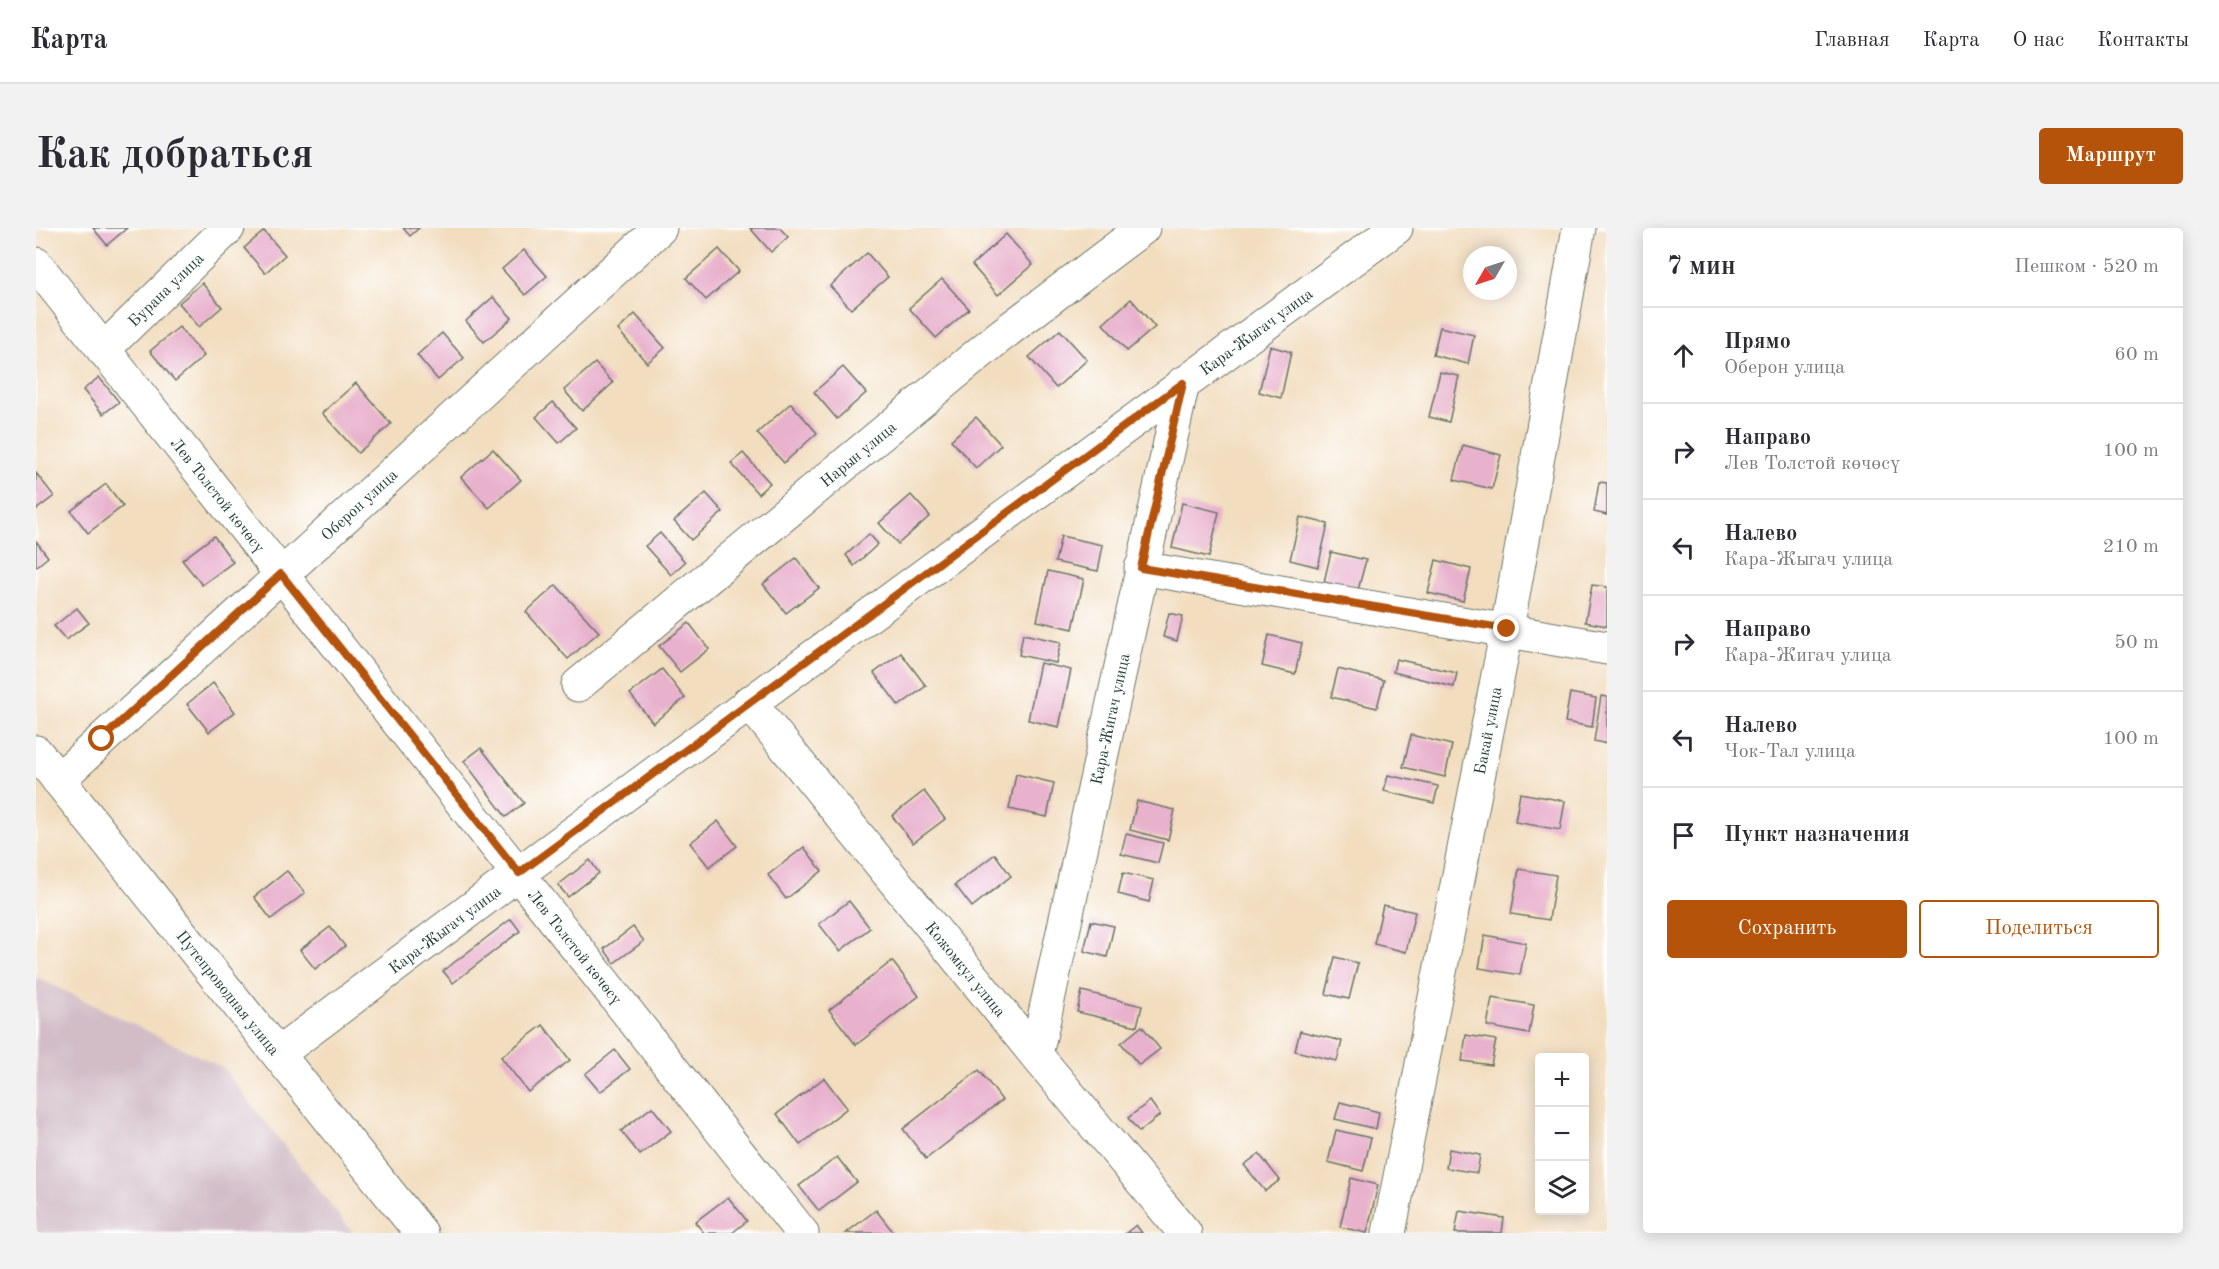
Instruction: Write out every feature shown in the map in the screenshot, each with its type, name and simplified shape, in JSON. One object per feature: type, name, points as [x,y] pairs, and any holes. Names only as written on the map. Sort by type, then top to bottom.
[{"type":"street","name":"Бурана улица","points":[[103,350],[228,228]]},
{"type":"street","name":"Оберон улица","points":[[58,780],[660,228]]},
{"type":"street","name":"Нарын улица","points":[[578,685],[999,337],[1143,228]]},
{"type":"street","name":"Кара-Жыгач улица","points":[[278,1054],[749,702],[1396,228]]},
{"type":"street","name":"Бакай улица","points":[[1389,1233],[1507,629],[1579,228]]},
{"type":"street","name":"Лев Толстой көчөсү","points":[[36,264],[802,1233]]},
{"type":"street","name":"Кара-Жигач улица","points":[[1036,1055],[1183,383]]},
{"type":"street","points":[[1141,568],[1507,629],[1607,648]]},
{"type":"street","name":"Кожомкул улица","points":[[749,702],[1036,1055],[1185,1233]]},
{"type":"street","name":"Путепроводная улица","points":[[36,752],[421,1233]]},
{"type":"shaded area","points":[[36,977],[223,1068],[353,1233],[36,1233]]},
{"type":"building","points":[[93,228],[127,228],[107,245]]},
{"type":"building","points":[[403,228],[419,228],[410,236]]},
{"type":"building","points":[[750,228],[780,228],[788,237],[771,252]]},
{"type":"building","points":[[264,231],[285,255],[265,273],[244,248]]},
{"type":"building","points":[[1006,234],[1033,265],[998,295],[972,265]]},
{"type":"building","points":[[719,249],[739,271],[706,300],[686,278]]},
{"type":"building","points":[[524,250],[547,276],[525,295],[502,269]]},
{"type":"building","points":[[867,253],[888,277],[851,309],[830,286]]},
{"type":"building","points":[[942,279],[969,309],[936,338],[909,308]]},
{"type":"building","points":[[202,283],[222,307],[199,327],[179,303]]},
{"type":"building","points":[[493,297],[512,318],[484,342],[466,321]]},
{"type":"building","points":[[1131,299],[1155,327],[1127,351],[1103,324]]},
{"type":"building","points":[[635,314],[665,348],[647,363],[618,330]]},
{"type":"building","points":[[179,327],[204,356],[175,381],[150,351]]},
{"type":"building","points":[[1440,327],[1474,335],[1468,364],[1433,355]]},
{"type":"building","points":[[1060,330],[1087,360],[1056,388],[1029,357]]},
{"type":"building","points":[[442,333],[464,358],[438,380],[417,355]]},
{"type":"building","points":[[1270,346],[1291,352],[1281,398],[1259,392]]},
{"type":"building","points":[[595,363],[613,383],[582,411],[564,390]]},
{"type":"building","points":[[843,367],[866,393],[837,419],[814,392]]},
{"type":"building","points":[[1440,372],[1459,376],[1449,422],[1429,417]]},
{"type":"building","points":[[99,377],[119,402],[103,414],[83,390]]},
{"type":"building","points":[[356,383],[391,424],[358,453],[322,413]]},
{"type":"building","points":[[553,402],[576,428],[559,443],[536,417]]},
{"type":"building","points":[[791,403],[817,433],[784,463],[757,433]]},
{"type":"building","points":[[976,417],[1001,445],[976,468],[951,440]]},
{"type":"building","points":[[1463,445],[1501,455],[1492,489],[1454,480]]},
{"type":"building","points":[[493,449],[521,480],[489,508],[461,477]]},
{"type":"building","points":[[743,453],[770,483],[758,494],[731,463]]},
{"type":"building","points":[[36,473],[54,496],[36,510]]},
{"type":"building","points":[[1599,482],[1607,483],[1607,515],[1594,512]]},
{"type":"building","points":[[106,484],[123,506],[88,533],[71,511]]},
{"type":"building","points":[[706,493],[723,512],[691,540],[674,521]]},
{"type":"building","points":[[911,495],[930,516],[898,544],[879,523]]},
{"type":"building","points":[[1182,503],[1219,512],[1209,557],[1172,548]]},
{"type":"building","points":[[1300,517],[1328,524],[1318,567],[1290,560]]},
{"type":"building","points":[[660,533],[685,562],[671,575],[645,546]]},
{"type":"building","points":[[869,534],[878,544],[854,566],[846,555]]},
{"type":"building","points":[[214,536],[233,562],[202,585],[182,560]]},
{"type":"building","points":[[1061,536],[1103,545],[1098,571],[1055,562]]},
{"type":"building","points":[[36,541],[48,557],[36,567]]},
{"type":"building","points":[[1331,552],[1366,560],[1358,590],[1324,582]]},
{"type":"building","points":[[796,558],[819,588],[786,613],[763,584]]},
{"type":"building","points":[[1436,560],[1471,569],[1463,601],[1428,593]]},
{"type":"building","points":[[1048,571],[1084,579],[1073,629],[1037,621]]},
{"type":"building","points":[[556,585],[599,632],[568,659],[526,612]]},
{"type":"building","points":[[1592,585],[1607,587],[1607,626],[1585,622]]},
{"type":"building","points":[[77,608],[89,623],[66,640],[54,626]]},
{"type":"building","points":[[1169,613],[1183,616],[1177,641],[1163,637]]},
{"type":"building","points":[[689,623],[709,649],[680,672],[659,646]]},
{"type":"building","points":[[1023,634],[1061,642],[1056,663],[1019,655]]},
{"type":"building","points":[[1269,635],[1302,643],[1295,674],[1262,666]]},
{"type":"building","points":[[901,653],[926,686],[899,706],[874,673]]},
{"type":"building","points":[[1396,659],[1457,673],[1454,687],[1393,672]]},
{"type":"building","points":[[1040,663],[1071,670],[1059,727],[1028,720]]},
{"type":"building","points":[[662,669],[685,698],[653,723],[630,694]]},
{"type":"building","points":[[1338,669],[1384,680],[1377,708],[1331,697]]},
{"type":"building","points":[[213,683],[235,712],[209,732],[187,704]]},
{"type":"building","points":[[1570,693],[1596,698],[1592,727],[1565,722]]},
{"type":"building","points":[[1601,696],[1607,697],[1607,744],[1594,741]]},
{"type":"building","points":[[1411,735],[1452,745],[1445,777],[1403,767]]},
{"type":"building","points":[[481,748],[524,803],[506,817],[464,761]]},
{"type":"building","points":[[1016,774],[1054,783],[1047,817],[1009,809]]},
{"type":"building","points":[[1388,775],[1438,786],[1434,803],[1384,791]]},
{"type":"building","points":[[924,791],[945,819],[913,843],[892,816]]},
{"type":"building","points":[[1520,793],[1565,801],[1560,830],[1515,822]]},
{"type":"building","points":[[1137,801],[1175,810],[1168,840],[1130,830]]},
{"type":"building","points":[[718,821],[737,846],[709,867],[690,843]]},
{"type":"building","points":[[1126,834],[1163,843],[1158,863],[1121,854]]},
{"type":"building","points":[[804,847],[822,871],[786,899],[768,875]]},
{"type":"building","points":[[995,854],[1011,876],[972,907],[955,885]]},
{"type":"building","points":[[590,860],[599,873],[568,897],[558,885]]},
{"type":"building","points":[[1519,869],[1556,875],[1549,920],[1511,914]]},
{"type":"building","points":[[287,871],[305,893],[271,919],[254,897]]},
{"type":"building","points":[[1123,873],[1154,880],[1149,902],[1118,894]]},
{"type":"building","points":[[849,901],[870,928],[840,951],[819,924]]},
{"type":"building","points":[[1383,905],[1415,912],[1406,952],[1374,944]]},
{"type":"building","points":[[511,919],[520,931],[453,983],[443,971]]},
{"type":"building","points":[[1091,921],[1114,926],[1107,957],[1084,951]]},
{"type":"building","points":[[330,927],[345,946],[315,969],[300,950]]},
{"type":"building","points":[[633,927],[644,941],[614,963],[604,949]]},
{"type":"building","points":[[1485,935],[1526,943],[1520,975],[1479,968]]},
{"type":"building","points":[[1335,957],[1358,963],[1349,999],[1326,994]]},
{"type":"building","points":[[892,961],[919,996],[856,1045],[829,1010]]},
{"type":"building","points":[[1082,991],[1142,1006],[1137,1026],[1077,1012]]},
{"type":"building","points":[[1492,998],[1534,1005],[1529,1034],[1487,1026]]},
{"type":"building","points":[[543,1025],[570,1060],[528,1092],[501,1057]]},
{"type":"building","points":[[1142,1026],[1160,1049],[1139,1065],[1121,1043]]},
{"type":"building","points":[[1300,1031],[1342,1041],[1337,1061],[1295,1051]]},
{"type":"building","points":[[1466,1035],[1496,1040],[1491,1065],[1462,1061]]},
{"type":"building","points":[[615,1050],[630,1069],[600,1092],[585,1074]]},
{"type":"building","points":[[979,1070],[1002,1100],[926,1159],[903,1129]]},
{"type":"building","points":[[824,1078],[847,1108],[800,1145],[777,1114]]},
{"type":"building","points":[[1150,1101],[1160,1115],[1139,1132],[1128,1118]]},
{"type":"building","points":[[1340,1102],[1379,1112],[1376,1129],[1335,1119]]},
{"type":"building","points":[[652,1107],[671,1131],[640,1155],[621,1131]]},
{"type":"building","points":[[1336,1130],[1371,1138],[1363,1171],[1328,1162]]},
{"type":"building","points":[[1449,1149],[1480,1155],[1477,1173],[1446,1168]]},
{"type":"building","points":[[1259,1154],[1280,1180],[1265,1191],[1244,1165]]},
{"type":"building","points":[[837,1157],[857,1182],[819,1211],[799,1186]]},
{"type":"building","points":[[1351,1178],[1378,1185],[1367,1233],[1340,1227]]},
{"type":"building","points":[[728,1197],[747,1221],[732,1233],[704,1233],[695,1222]]},
{"type":"building","points":[[876,1210],[894,1233],[846,1233]]},
{"type":"building","points":[[1459,1211],[1504,1218],[1502,1233],[1455,1233]]},
{"type":"building","points":[[1136,1225],[1142,1233],[1126,1233]]},
{"type":"route","points":[[102,739],[281,574],[519,873],[1183,383],[1141,568],[1507,629]]}]
